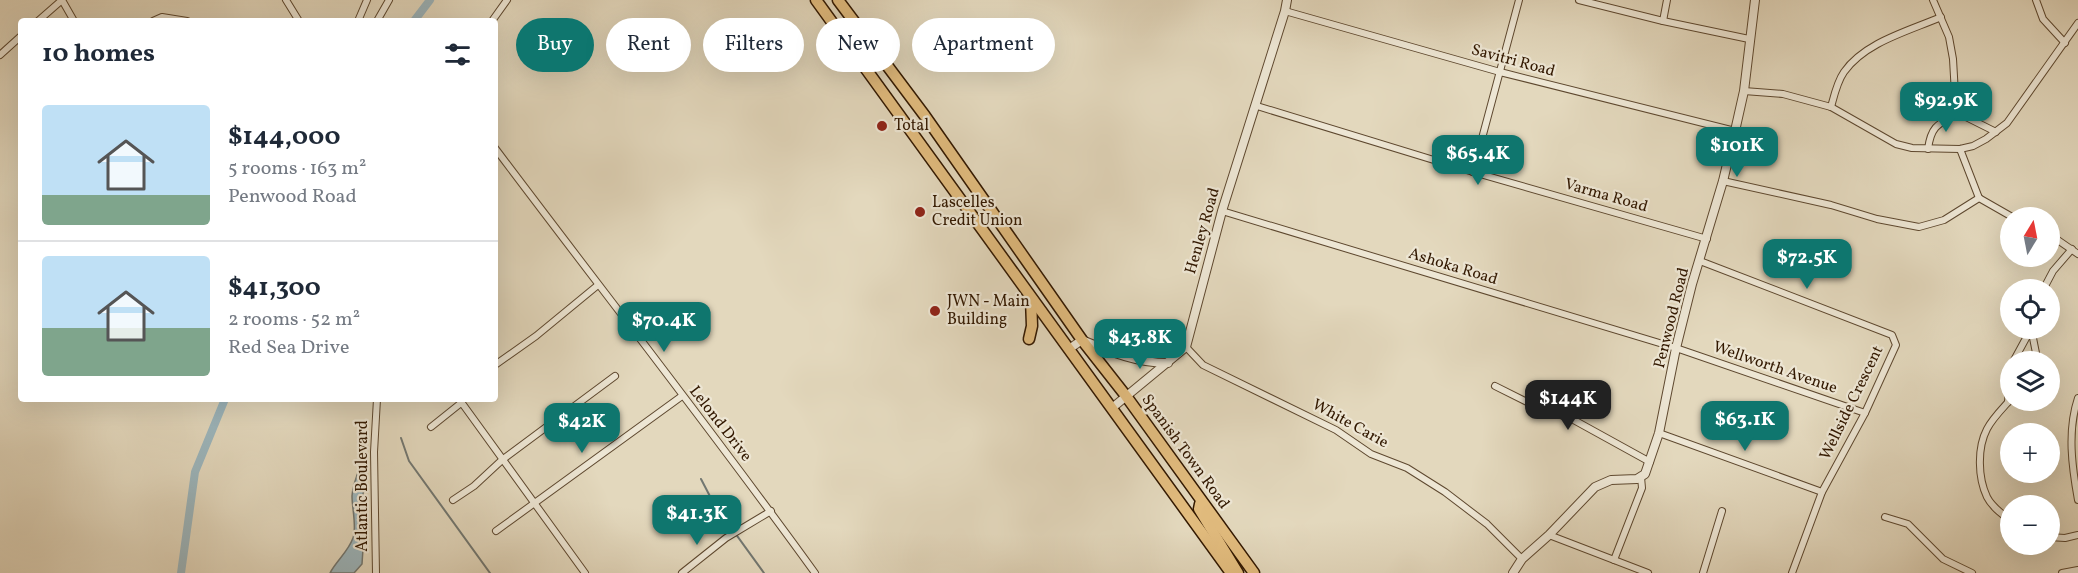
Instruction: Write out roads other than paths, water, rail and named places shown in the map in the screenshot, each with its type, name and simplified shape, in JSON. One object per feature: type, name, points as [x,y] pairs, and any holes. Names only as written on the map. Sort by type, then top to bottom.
[{"type":"highway","name":"Spanish Town Road","points":[[816,0],[1231,573]]},
{"type":"highway","name":"Spanish Town Road","points":[[838,0],[925,116],[1082,340],[1126,396],[1254,573]]},
{"type":"highway","points":[[910,129],[925,116]]},
{"type":"highway","points":[[1029,339],[1032,326],[1031,295]]},
{"type":"highway","points":[[1202,501],[1199,508],[1239,573]]},
{"type":"street","points":[[41,18],[62,0],[72,18]]},
{"type":"street","points":[[286,0],[297,18]]},
{"type":"street","points":[[359,18],[367,0]]},
{"type":"street","points":[[379,18],[389,0]]},
{"type":"street","points":[[494,18],[507,0]]},
{"type":"street","name":"Henley Road","points":[[1186,347],[1222,211],[1257,106],[1287,0]]},
{"type":"street","points":[[1473,172],[1519,0]]},
{"type":"street","points":[[1579,0],[1749,39]]},
{"type":"street","points":[[1663,21],[1667,0]]},
{"type":"street","name":"Penwood Road","points":[[1641,477],[1650,462],[1659,434],[1676,348],[1692,284],[1724,181],[1744,91],[1755,0]]},
{"type":"street","points":[[1933,0],[1948,37],[1953,60],[1955,108],[1958,113],[1996,132]]},
{"type":"street","points":[[2036,0],[2043,19],[2065,43]]},
{"type":"street","name":"Savitri Road","points":[[1285,11],[1500,72],[1735,131]]},
{"type":"street","points":[[1831,107],[1843,73],[1859,55],[1941,17]]},
{"type":"street","points":[[1744,91],[1783,94],[1831,107],[1896,144],[1912,148],[1960,149],[1973,146],[2007,123],[2078,23]]},
{"type":"street","points":[[0,55],[18,39]]},
{"type":"street","name":"Varma Road","points":[[1257,106],[1473,172],[1707,239]]},
{"type":"street","points":[[1928,149],[1933,129],[1958,113]]},
{"type":"street","points":[[1960,149],[1979,198],[2000,210]]},
{"type":"street","name":"Lelond Drive","points":[[498,151],[771,511],[815,573]]},
{"type":"street","points":[[1724,181],[1831,205],[1877,219],[1919,226],[1944,220],[1979,198]]},
{"type":"street","name":"Ashoka Road","points":[[1222,211],[1676,348]]},
{"type":"street","points":[[2049,279],[2053,272],[2075,252],[2060,242]]},
{"type":"street","name":"Wellside Crescent","points":[[1700,261],[1892,335],[1896,345],[1865,413],[1822,492],[1792,573]]},
{"type":"street","points":[[498,363],[536,336],[598,285]]},
{"type":"street","points":[[1069,349],[1082,340],[1131,359],[1150,363],[1168,363]]},
{"type":"street","points":[[1112,408],[1186,347]]},
{"type":"street","name":"White Carie","points":[[1186,347],[1203,365],[1336,430],[1371,454],[1407,468],[1445,492],[1487,524],[1522,559]]},
{"type":"street","name":"Wellworth Avenue","points":[[1676,348],[1865,413]]},
{"type":"street","points":[[453,500],[474,486],[502,460],[615,376]]},
{"type":"street","points":[[1495,386],[1539,408],[1572,419],[1650,462]]},
{"type":"street","points":[[496,531],[682,396]]},
{"type":"street","points":[[2078,398],[2071,447],[2078,500]]},
{"type":"street","name":"Atlantic Boulevard","points":[[376,573],[374,452],[377,402]]},
{"type":"street","points":[[431,427],[459,402]]},
{"type":"street","points":[[461,402],[585,573]]},
{"type":"street","points":[[2000,513],[1988,498],[1982,480],[1980,461],[1982,441],[1987,428],[2001,411]]},
{"type":"street","points":[[1659,434],[1822,492]]},
{"type":"street","points":[[1514,573],[1522,559],[1549,535],[1595,487],[1611,480],[1641,477],[1642,488],[1614,560]]},
{"type":"street","points":[[682,573],[726,538],[771,511]]},
{"type":"street","points":[[1703,573],[1722,511]]},
{"type":"street","points":[[1885,517],[1908,524],[1943,559],[1972,573]]},
{"type":"street","points":[[1549,535],[1648,573]]},
{"type":"street","points":[[2060,538],[2078,535]]},
{"type":"street","points":[[2062,573],[2078,570]]},
{"type":"water","points":[[366,452],[368,466],[363,494],[365,518],[362,564],[354,573],[330,573],[353,538],[355,529],[353,490]]},
{"type":"waterway","points":[[416,18],[430,0]]},
{"type":"waterway","points":[[181,573],[195,472],[224,402]]},
{"type":"waterway","points":[[401,438],[409,461],[490,573]]},
{"type":"waterway","points":[[701,479],[714,504],[764,573]]},
{"type":"place","name":"Total","points":[[882,126]]},
{"type":"place","name":"Lascelles Credit Union","points":[[920,212]]},
{"type":"place","name":"JWN - Main Building","points":[[935,311]]}]
